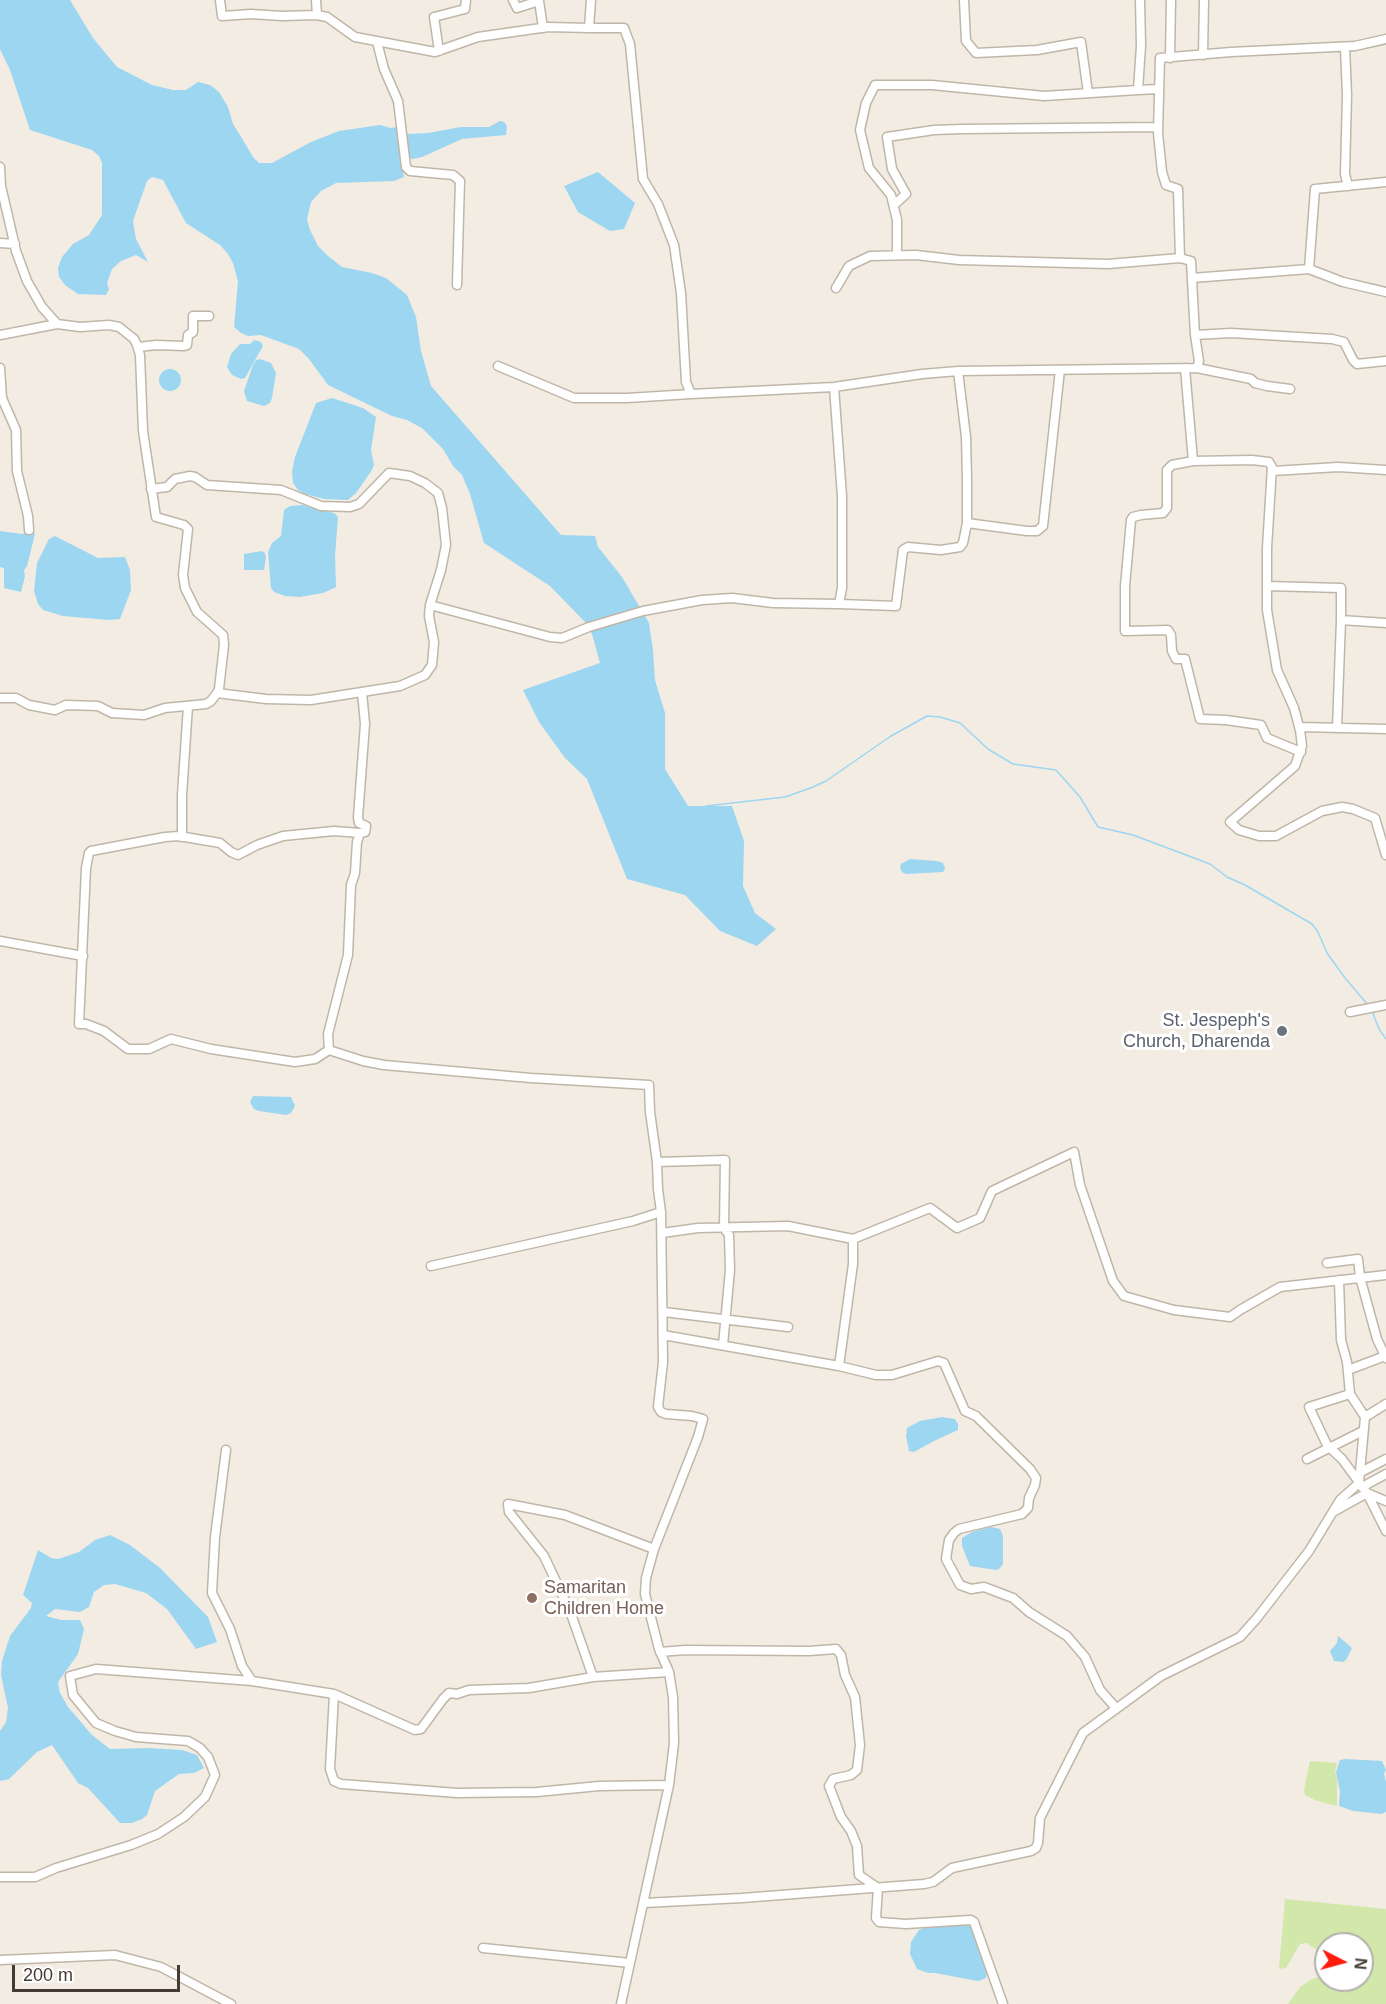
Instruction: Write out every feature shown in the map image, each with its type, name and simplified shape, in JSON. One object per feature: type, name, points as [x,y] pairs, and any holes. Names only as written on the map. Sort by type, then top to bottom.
[{"type":"street","points":[[220,0],[222,16],[317,15],[327,17],[355,37],[435,52],[478,37],[543,28],[624,28],[630,44],[643,178],[658,204],[674,245],[681,293],[686,382],[691,394]]},
{"type":"street","points":[[316,0],[317,15]]},
{"type":"street","points":[[439,51],[434,17],[465,9],[466,0]]},
{"type":"street","points":[[513,0],[517,8],[539,1],[543,28]]},
{"type":"street","points":[[589,28],[591,0]]},
{"type":"street","points":[[964,0],[966,41],[976,52],[1037,50],[1081,42],[1088,93]]},
{"type":"street","points":[[1138,90],[1141,46],[1140,0]]},
{"type":"street","points":[[1170,58],[1171,0]]},
{"type":"street","points":[[1203,55],[1204,0]]},
{"type":"street","points":[[1180,258],[1178,189],[1166,185],[1162,172],[1158,127],[1160,58],[1345,47],[1386,39]]},
{"type":"street","points":[[377,42],[384,69],[398,101],[406,166],[410,171],[453,175],[460,181],[457,285]]},
{"type":"street","points":[[1345,47],[1347,116],[1345,174],[1348,186]]},
{"type":"street","points":[[897,255],[897,220],[894,205],[891,195],[869,168],[860,130],[866,103],[874,85],[932,85],[1044,96],[1159,89]]},
{"type":"street","points":[[894,205],[906,194],[892,169],[887,137],[934,130],[1158,127]]},
{"type":"street","points":[[0,166],[1,186],[23,270],[36,298],[57,324]]},
{"type":"street","points":[[1309,269],[1315,189],[1386,182]]},
{"type":"street","points":[[0,243],[15,244]]},
{"type":"street","points":[[836,288],[849,266],[870,256],[916,255],[959,260],[1108,264],[1180,258],[1191,261],[1195,335],[1199,361],[1197,368]]},
{"type":"street","points":[[1192,278],[1309,269],[1343,282],[1386,292]]},
{"type":"street","points":[[138,348],[156,345],[187,345],[188,335],[193,332],[193,316],[209,316]]},
{"type":"street","points":[[0,335],[57,324],[80,327],[109,325],[119,327],[134,339],[138,348],[143,431],[157,518],[187,527],[183,575],[185,588],[197,612],[223,635],[224,645],[217,693],[206,704],[165,708],[144,715],[129,715],[112,713],[98,705],[66,705],[55,710],[29,705],[16,698],[0,698]]},
{"type":"street","points":[[1195,335],[1231,333],[1332,339],[1344,342],[1357,364],[1386,361]]},
{"type":"street","points":[[498,366],[574,398],[627,398],[834,387],[958,371],[1185,368],[1197,368],[1251,379],[1255,383],[1267,386],[1290,389]]},
{"type":"street","points":[[0,368],[2,398],[16,430],[18,471],[29,530]]},
{"type":"street","points":[[1185,368],[1192,461]]},
{"type":"street","points":[[967,523],[1027,531],[1037,531],[1043,526],[1060,370]]},
{"type":"street","points":[[430,605],[549,637],[562,638],[604,622],[643,611],[702,600],[732,598],[773,603],[896,606],[903,550],[908,547],[940,550],[960,547],[965,537],[967,523],[966,437],[958,371]]},
{"type":"street","points":[[834,387],[842,496],[842,588],[839,604]]},
{"type":"street","points":[[1301,752],[1267,738],[1261,725],[1200,719],[1185,659],[1176,659],[1168,630],[1125,630],[1125,586],[1131,520],[1141,515],[1163,513],[1167,508],[1167,470],[1172,465],[1192,461],[1252,460],[1269,462],[1273,471],[1267,538],[1267,610],[1277,669],[1299,726],[1302,746],[1301,752],[1295,766],[1230,822],[1239,830],[1259,836],[1276,836],[1322,811],[1342,807],[1353,809],[1375,818],[1386,855]]},
{"type":"street","points":[[1273,471],[1338,467],[1386,470]]},
{"type":"street","points":[[151,489],[167,487],[175,479],[190,476],[207,485],[281,490],[321,506],[351,507],[359,504],[389,473],[410,476],[425,483],[438,493],[446,545],[430,605],[429,616],[434,642],[432,665],[425,675],[400,686],[330,698],[266,699],[217,693]]},
{"type":"street","points":[[1267,586],[1341,588],[1337,728]]},
{"type":"street","points":[[1341,620],[1386,623]]},
{"type":"street","points":[[329,1050],[315,1059],[294,1062],[211,1049],[171,1039],[149,1049],[128,1049],[104,1031],[86,1024],[78,1024],[85,885],[89,853],[165,837],[183,837],[220,843],[238,855],[257,844],[283,836],[334,831],[365,832],[366,826],[359,823],[358,817],[364,724],[362,692]]},
{"type":"street","points":[[183,837],[182,795],[188,706]]},
{"type":"street","points":[[1299,726],[1386,729]]},
{"type":"street","points":[[329,1050],[328,1034],[348,955],[351,885],[355,873],[357,842],[360,833]]},
{"type":"street","points":[[0,941],[83,957]]},
{"type":"street","points":[[1350,1012],[1386,1005]]},
{"type":"street","points":[[329,1050],[363,1061],[403,1067],[522,1078],[649,1084],[662,1233],[664,1312],[662,1387],[658,1407],[666,1414],[703,1419],[654,1549],[646,1578],[645,1594],[660,1652],[669,1672],[673,1698],[674,1743],[669,1785],[621,2004]]},
{"type":"street","points":[[662,1233],[698,1228],[788,1226],[853,1239],[930,1208],[957,1228],[980,1218],[992,1191],[1074,1152],[1080,1185],[1113,1281],[1124,1296],[1174,1310],[1230,1317],[1280,1287],[1386,1275]]},
{"type":"street","points":[[657,1162],[725,1160],[724,1228],[729,1235],[729,1270],[723,1344]]},
{"type":"street","points":[[431,1266],[633,1221],[661,1212]]},
{"type":"street","points":[[839,1366],[853,1264],[853,1239]]},
{"type":"street","points":[[1327,1263],[1358,1259],[1359,1277],[1377,1339],[1386,1357],[1348,1370]]},
{"type":"street","points":[[1340,1280],[1341,1340],[1348,1370],[1350,1394],[1365,1417],[1359,1473],[1363,1488],[1386,1501]]},
{"type":"street","points":[[664,1312],[788,1328]]},
{"type":"street","points":[[663,1335],[723,1344],[876,1375],[892,1375],[938,1361],[944,1363],[965,1411],[976,1416],[1030,1469],[1036,1478],[1028,1508],[1022,1514],[959,1529],[949,1540],[946,1559],[960,1585],[971,1589],[984,1587],[1013,1599],[1067,1636],[1084,1657],[1100,1690],[1116,1708]]},
{"type":"street","points":[[1350,1394],[1309,1407],[1330,1448],[1363,1488],[1386,1531]]},
{"type":"street","points":[[1365,1417],[1386,1404]]},
{"type":"street","points":[[1307,1459],[1363,1431]]},
{"type":"street","points":[[226,1450],[212,1593],[230,1629],[242,1666],[252,1681]]},
{"type":"street","points":[[1359,1473],[1386,1459]]},
{"type":"street","points":[[644,1903],[928,1883],[952,1868],[1031,1851],[1036,1848],[1040,1818],[1083,1732],[1161,1676],[1240,1637],[1309,1551],[1333,1512],[1363,1488],[1386,1474]]},
{"type":"street","points":[[593,1677],[570,1611],[543,1556],[509,1512],[508,1504],[565,1515],[654,1549]]},
{"type":"street","points":[[660,1652],[836,1649],[841,1655],[845,1675],[855,1698],[860,1746],[857,1770],[851,1775],[833,1779],[830,1786],[841,1818],[851,1830],[857,1846],[859,1875],[878,1888]]},
{"type":"street","points":[[0,1877],[34,1877],[158,1834],[184,1817],[205,1797],[215,1775],[208,1757],[200,1748],[188,1741],[135,1737],[96,1723],[74,1695],[69,1676],[96,1669],[252,1681],[334,1694],[415,1730],[421,1729],[449,1694],[469,1690],[529,1688],[593,1677],[669,1672]]},
{"type":"street","points":[[334,1694],[330,1769],[334,1781],[341,1784],[457,1793],[537,1792],[599,1786],[669,1785]]},
{"type":"street","points":[[878,1888],[876,1918],[879,1923],[906,1924],[971,1920],[974,1922],[1003,2004]]},
{"type":"street","points":[[483,1948],[630,1963]]},
{"type":"street","points":[[0,1960],[115,1955],[161,1967],[231,2004]]},
{"type":"green space","points":[[1310,1761],[1337,1763],[1335,1771],[1337,1806],[1305,1795]]},
{"type":"green space","points":[[1285,1899],[1386,1909],[1386,2004],[1288,2004],[1300,1987],[1314,1978],[1314,1992],[1374,1992],[1374,1932],[1314,1932],[1314,1948],[1307,1943],[1300,1944],[1286,1968],[1279,1969]]},
{"type":"water","points":[[0,0],[70,0],[93,38],[117,67],[152,85],[173,90],[186,90],[198,82],[210,85],[219,92],[228,107],[233,124],[259,163],[272,163],[311,142],[339,131],[380,125],[397,127],[404,177],[394,181],[336,183],[321,191],[311,202],[307,219],[310,230],[318,246],[342,267],[386,278],[407,295],[416,317],[421,351],[431,386],[561,535],[595,536],[598,547],[622,577],[649,623],[655,680],[665,713],[665,769],[688,806],[732,806],[744,841],[743,886],[755,913],[776,929],[757,946],[720,931],[685,895],[627,879],[587,779],[565,758],[539,722],[523,690],[600,663],[592,634],[586,623],[550,586],[484,543],[462,475],[453,466],[443,449],[422,428],[328,385],[299,349],[261,335],[248,336],[234,327],[238,281],[233,263],[220,245],[186,223],[163,180],[152,177],[147,181],[133,221],[136,239],[148,262],[136,255],[121,261],[112,269],[106,295],[78,294],[65,285],[59,277],[58,268],[62,257],[73,244],[89,235],[102,215],[102,163],[99,156],[92,150],[30,130],[10,70],[0,49]]},
{"type":"water","points":[[500,121],[507,126],[506,135],[462,139],[422,157],[409,158],[405,136],[408,134],[461,127],[489,127]]},
{"type":"water","points":[[598,172],[635,203],[624,229],[610,231],[578,212],[564,186]]},
{"type":"water","points":[[254,340],[261,342],[263,346],[245,378],[241,379],[232,375],[227,367],[231,354],[240,344],[250,344]]},
{"type":"water","points":[[256,360],[271,363],[276,373],[272,398],[270,403],[264,406],[247,401],[244,391],[253,365]]},
{"type":"water","points":[[170,369],[178,372],[181,380],[178,388],[170,391],[162,388],[159,380],[162,372]]},
{"type":"water","points":[[332,398],[363,408],[376,417],[371,450],[374,465],[356,493],[348,500],[324,499],[305,494],[293,483],[292,471],[295,457],[316,403]]},
{"type":"water","points":[[302,505],[334,513],[338,517],[335,556],[336,587],[323,593],[300,597],[285,596],[274,592],[271,588],[268,552],[272,543],[281,536],[284,510],[290,506]]},
{"type":"water","points":[[0,531],[22,534],[32,531],[35,534],[24,570],[25,576],[21,592],[4,588],[4,568],[0,567]]},
{"type":"water","points":[[55,536],[98,558],[125,557],[130,570],[131,590],[120,619],[63,616],[43,610],[38,604],[34,591],[37,563],[49,539]]},
{"type":"water","points":[[262,551],[266,558],[264,570],[244,570],[244,554]]},
{"type":"water","points":[[910,859],[937,861],[943,863],[945,868],[943,872],[906,874],[900,867]]},
{"type":"water","points":[[253,1096],[291,1097],[295,1106],[291,1113],[286,1115],[259,1111],[254,1109],[250,1102]]},
{"type":"water","points":[[942,1417],[955,1419],[958,1430],[914,1452],[909,1451],[907,1428],[920,1421]]},
{"type":"water","points":[[991,1527],[1000,1529],[1003,1536],[1003,1564],[996,1570],[970,1566],[962,1546],[962,1538],[972,1532]]},
{"type":"water","points":[[110,1535],[130,1545],[160,1568],[208,1617],[217,1642],[196,1649],[167,1609],[146,1593],[115,1584],[104,1585],[94,1592],[89,1607],[80,1612],[55,1609],[46,1616],[61,1620],[80,1620],[84,1629],[78,1654],[58,1682],[60,1693],[68,1707],[92,1735],[110,1749],[182,1750],[197,1755],[204,1768],[194,1773],[179,1774],[155,1791],[147,1815],[132,1823],[120,1823],[88,1788],[78,1783],[52,1745],[37,1752],[9,1779],[0,1781],[0,1731],[6,1722],[8,1708],[1,1675],[2,1661],[10,1636],[31,1608],[32,1603],[23,1595],[38,1550],[51,1558],[58,1559],[79,1552],[95,1540]]},
{"type":"water","points":[[1338,1636],[1352,1648],[1343,1662],[1334,1661],[1330,1651],[1337,1643]]},
{"type":"water","points":[[1340,1760],[1382,1761],[1386,1770],[1384,1774],[1386,1812],[1381,1814],[1353,1811],[1339,1806],[1340,1792],[1336,1772]]},
{"type":"water","points":[[966,1924],[972,1927],[987,1971],[986,1978],[978,1981],[928,1973],[917,1969],[910,1954],[911,1942],[919,1930],[926,1927]]},
{"type":"waterway","points":[[706,806],[785,797],[813,787],[826,781],[891,736],[927,716],[960,723],[988,749],[1013,764],[1056,770],[1080,797],[1098,827],[1133,835],[1210,864],[1227,877],[1312,924],[1327,953],[1368,1005]]},
{"type":"waterway","points":[[1372,1011],[1386,1039]]},
{"type":"place","name":"St. Jespeph's Church, Dharenda","points":[[1282,1031]]},
{"type":"place","name":"Samaritan Children Home","points":[[532,1598]]}]
